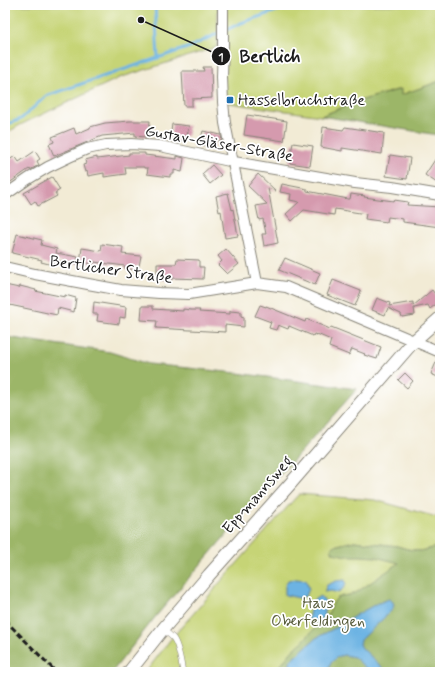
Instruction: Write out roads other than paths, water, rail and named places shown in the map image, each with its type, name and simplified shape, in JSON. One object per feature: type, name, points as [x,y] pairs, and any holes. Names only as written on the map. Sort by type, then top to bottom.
[{"type":"street","points":[[223,7],[223,102],[257,283]]},
{"type":"street","name":"Gustav-Gläser-Straße","points":[[5,196],[28,179],[69,157],[106,145],[131,144],[160,146],[234,162],[355,183],[392,187],[440,195]]},
{"type":"street","name":"Bertlicher Straße","points":[[5,267],[121,290],[159,294],[189,294],[257,283],[286,287],[440,352]]},
{"type":"street","name":"Eppmannsweg","points":[[129,672],[209,575],[414,341],[440,318]]},
{"type":"lane","points":[[163,629],[174,638],[183,672]]},
{"type":"water","points":[[288,580],[306,580],[309,589],[306,596],[299,598],[285,595],[285,586]]},
{"type":"water","points":[[345,580],[346,585],[339,593],[331,591],[324,592],[327,585],[336,581]]},
{"type":"water","points":[[320,596],[327,603],[324,615],[317,623],[308,619],[312,601]]},
{"type":"water","points":[[389,599],[394,605],[392,610],[361,640],[360,644],[362,648],[387,672],[370,672],[354,657],[344,655],[337,657],[331,663],[327,672],[294,672],[290,666],[290,661],[316,638],[376,604]]},
{"type":"waterway","points":[[155,5],[158,58]]},
{"type":"waterway","points":[[226,30],[241,23],[293,5]]},
{"type":"waterway","points":[[5,125],[21,119],[46,96],[190,47],[221,32]]},
{"type":"railway","points":[[5,620],[56,672]]},
{"type":"place","name":"Bertlich","points":[[141,20]]},
{"type":"place","name":"Hasselbruchstraße","points":[[230,100]]},
{"type":"park label","name":"Haus Oberfeldingen","points":[[318,612]]}]
